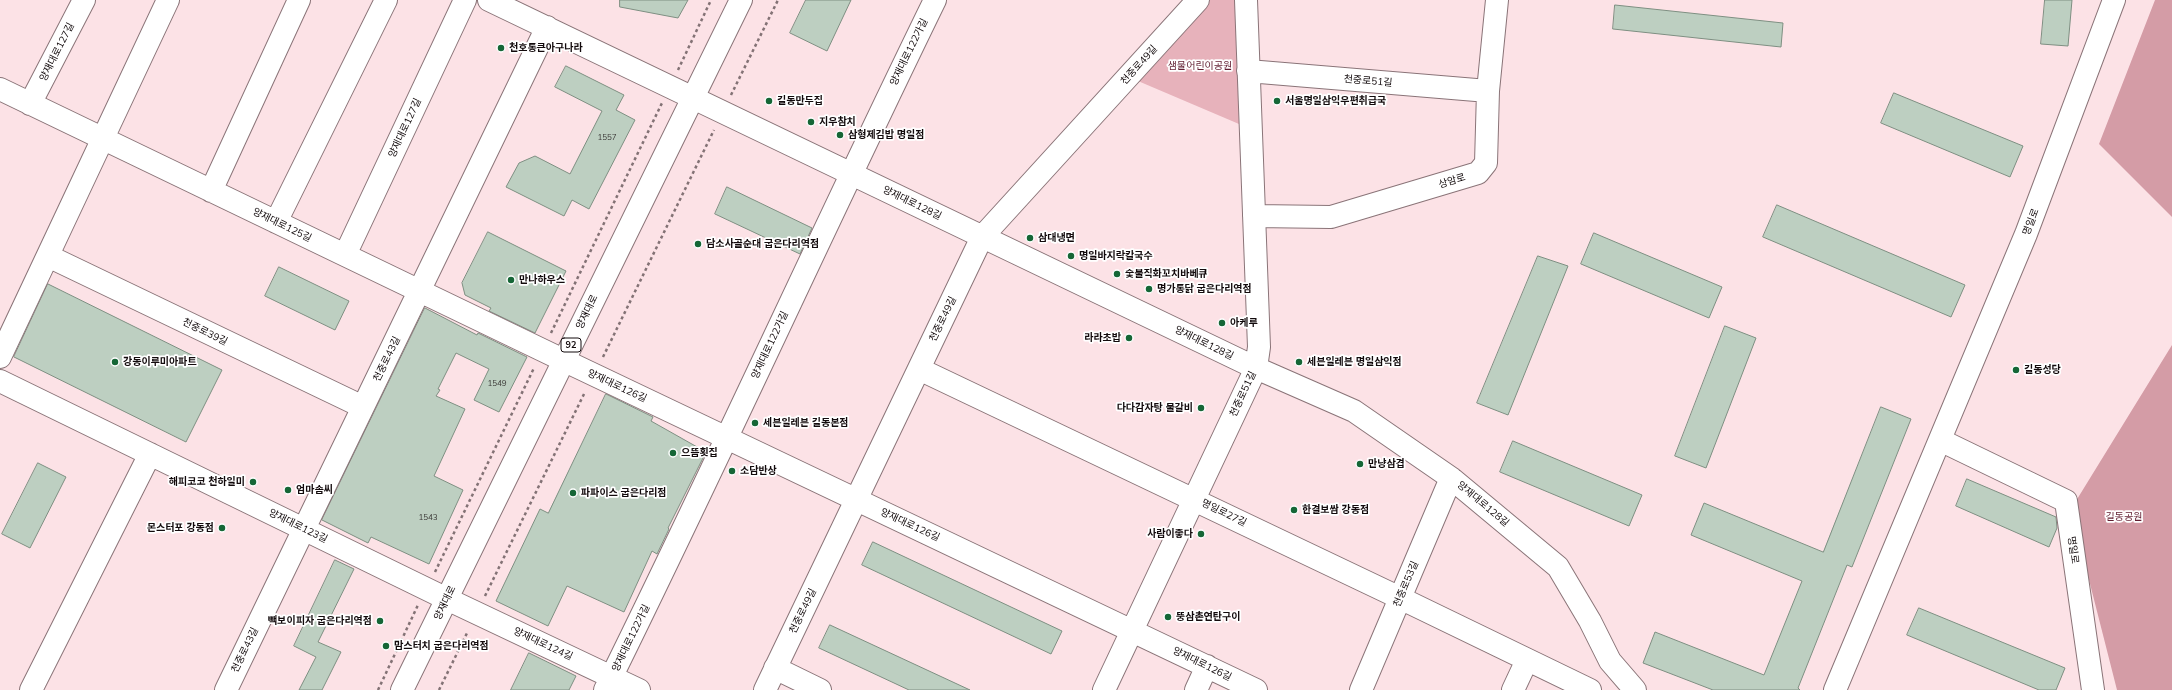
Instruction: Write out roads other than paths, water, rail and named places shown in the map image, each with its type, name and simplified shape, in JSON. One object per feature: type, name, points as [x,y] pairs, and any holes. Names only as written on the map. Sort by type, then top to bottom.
[{"type":"street","name":"양재대로127길","points":[[30,104],[84,0]]},
{"type":"street","points":[[211,191],[299,0]]},
{"type":"street","points":[[276,222],[386,0]]},
{"type":"street","name":"양재대로127길","points":[[345,255],[465,0]]},
{"type":"street","points":[[489,0],[694,97]]},
{"type":"street","name":"양재대로","points":[[402,690],[741,0]]},
{"type":"street","name":"양재대로122가길","points":[[608,683],[728,438],[850,173],[935,0]]},
{"type":"street","name":"천중로49길","points":[[765,690],[982,237],[1198,0]]},
{"type":"street","name":"천중로51길","points":[[1104,690],[1256,368],[1259,347],[1246,0]]},
{"type":"street","name":"상암로","points":[[1254,216],[1331,217],[1478,173],[1486,163],[1488,91],[1497,0]]},
{"type":"street","name":"명일로","points":[[1835,690],[2026,234],[2114,0]]},
{"type":"street","points":[[0,357],[103,139],[162,2]]},
{"type":"street","name":"천중로43길","points":[[226,690],[547,28]]},
{"type":"street","name":"천중로51길","points":[[1248,70],[1488,91]]},
{"type":"street","name":"양재대로125길","points":[[0,89],[563,360]]},
{"type":"street","name":"양재대로128길","points":[[694,97],[1256,368],[1354,412],[1451,478],[1558,567],[1590,621],[1610,661],[1635,690]]},
{"type":"street","name":"천중로39길","points":[[48,256],[363,407]]},
{"type":"street","name":"양재대로126길","points":[[563,360],[1256,690]]},
{"type":"street","name":"명일로27길","points":[[919,369],[1194,499],[1590,690]]},
{"type":"street","name":"양재대로123길","points":[[0,381],[447,599]]},
{"type":"street","name":"명일로","points":[[1940,440],[2066,501],[2093,690]]},
{"type":"street","points":[[31,690],[150,454]]},
{"type":"street","name":"천중로53길","points":[[1361,690],[1451,478]]},
{"type":"street","name":"양재대로124길","points":[[447,599],[477,613],[608,683],[639,690]]},
{"type":"street","points":[[1513,690],[1527,660]]},
{"type":"street","points":[[1196,690],[1207,666]]},
{"type":"street","points":[[775,668],[820,690]]},
{"type":"place","name":"천호통큰아구나라","points":[[501,48]]},
{"type":"place","name":"길동만두집","points":[[769,101]]},
{"type":"place","name":"서울명일삼익우편취급국","points":[[1277,101]]},
{"type":"place","name":"지우참치","points":[[811,122]]},
{"type":"place","name":"삼형제김밥 명일점","points":[[840,135]]},
{"type":"place","name":"삼대냉면","points":[[1030,238]]},
{"type":"place","name":"담소사골순대 굽은다리역점","points":[[698,244]]},
{"type":"place","name":"명일바지락칼국수","points":[[1071,256]]},
{"type":"place","name":"숯불직화꼬치바베큐","points":[[1117,274]]},
{"type":"place","name":"만나하우스","points":[[511,280]]},
{"type":"place","name":"명가통닭 굽은다리역점","points":[[1149,289]]},
{"type":"place","name":"아케루","points":[[1222,323]]},
{"type":"place","name":"라라초밥","points":[[1129,338]]},
{"type":"place","name":"강동이루미아파트","points":[[115,362]]},
{"type":"place","name":"세븐일레븐 명일삼익점","points":[[1299,362]]},
{"type":"place","name":"길동성당","points":[[2016,370]]},
{"type":"place","name":"다다감자탕 물갈비","points":[[1201,408]]},
{"type":"place","name":"세븐일레븐 길동본점","points":[[755,423]]},
{"type":"place","name":"으뜸횟집","points":[[673,453]]},
{"type":"place","name":"만냥삼겹","points":[[1360,464]]},
{"type":"place","name":"소담반상","points":[[732,471]]},
{"type":"place","name":"해피코코 천하일미","points":[[253,482]]},
{"type":"place","name":"엄마솜씨","points":[[288,490]]},
{"type":"place","name":"파파이스 굽은다리점","points":[[573,493]]},
{"type":"place","name":"한결보쌈 강동점","points":[[1294,510]]},
{"type":"place","name":"몬스터포 강동점","points":[[222,528]]},
{"type":"place","name":"사람이좋다","points":[[1201,534]]},
{"type":"place","name":"뚱삼촌연탄구이","points":[[1168,617]]},
{"type":"place","name":"빽보이피자 굽은다리역점","points":[[380,621]]},
{"type":"place","name":"맘스터치 굽은다리역점","points":[[386,646]]},
{"type":"park label","name":"샘물어린이공원","points":[[1200,66]]},
{"type":"park label","name":"길동공원","points":[[2124,517]]}]
